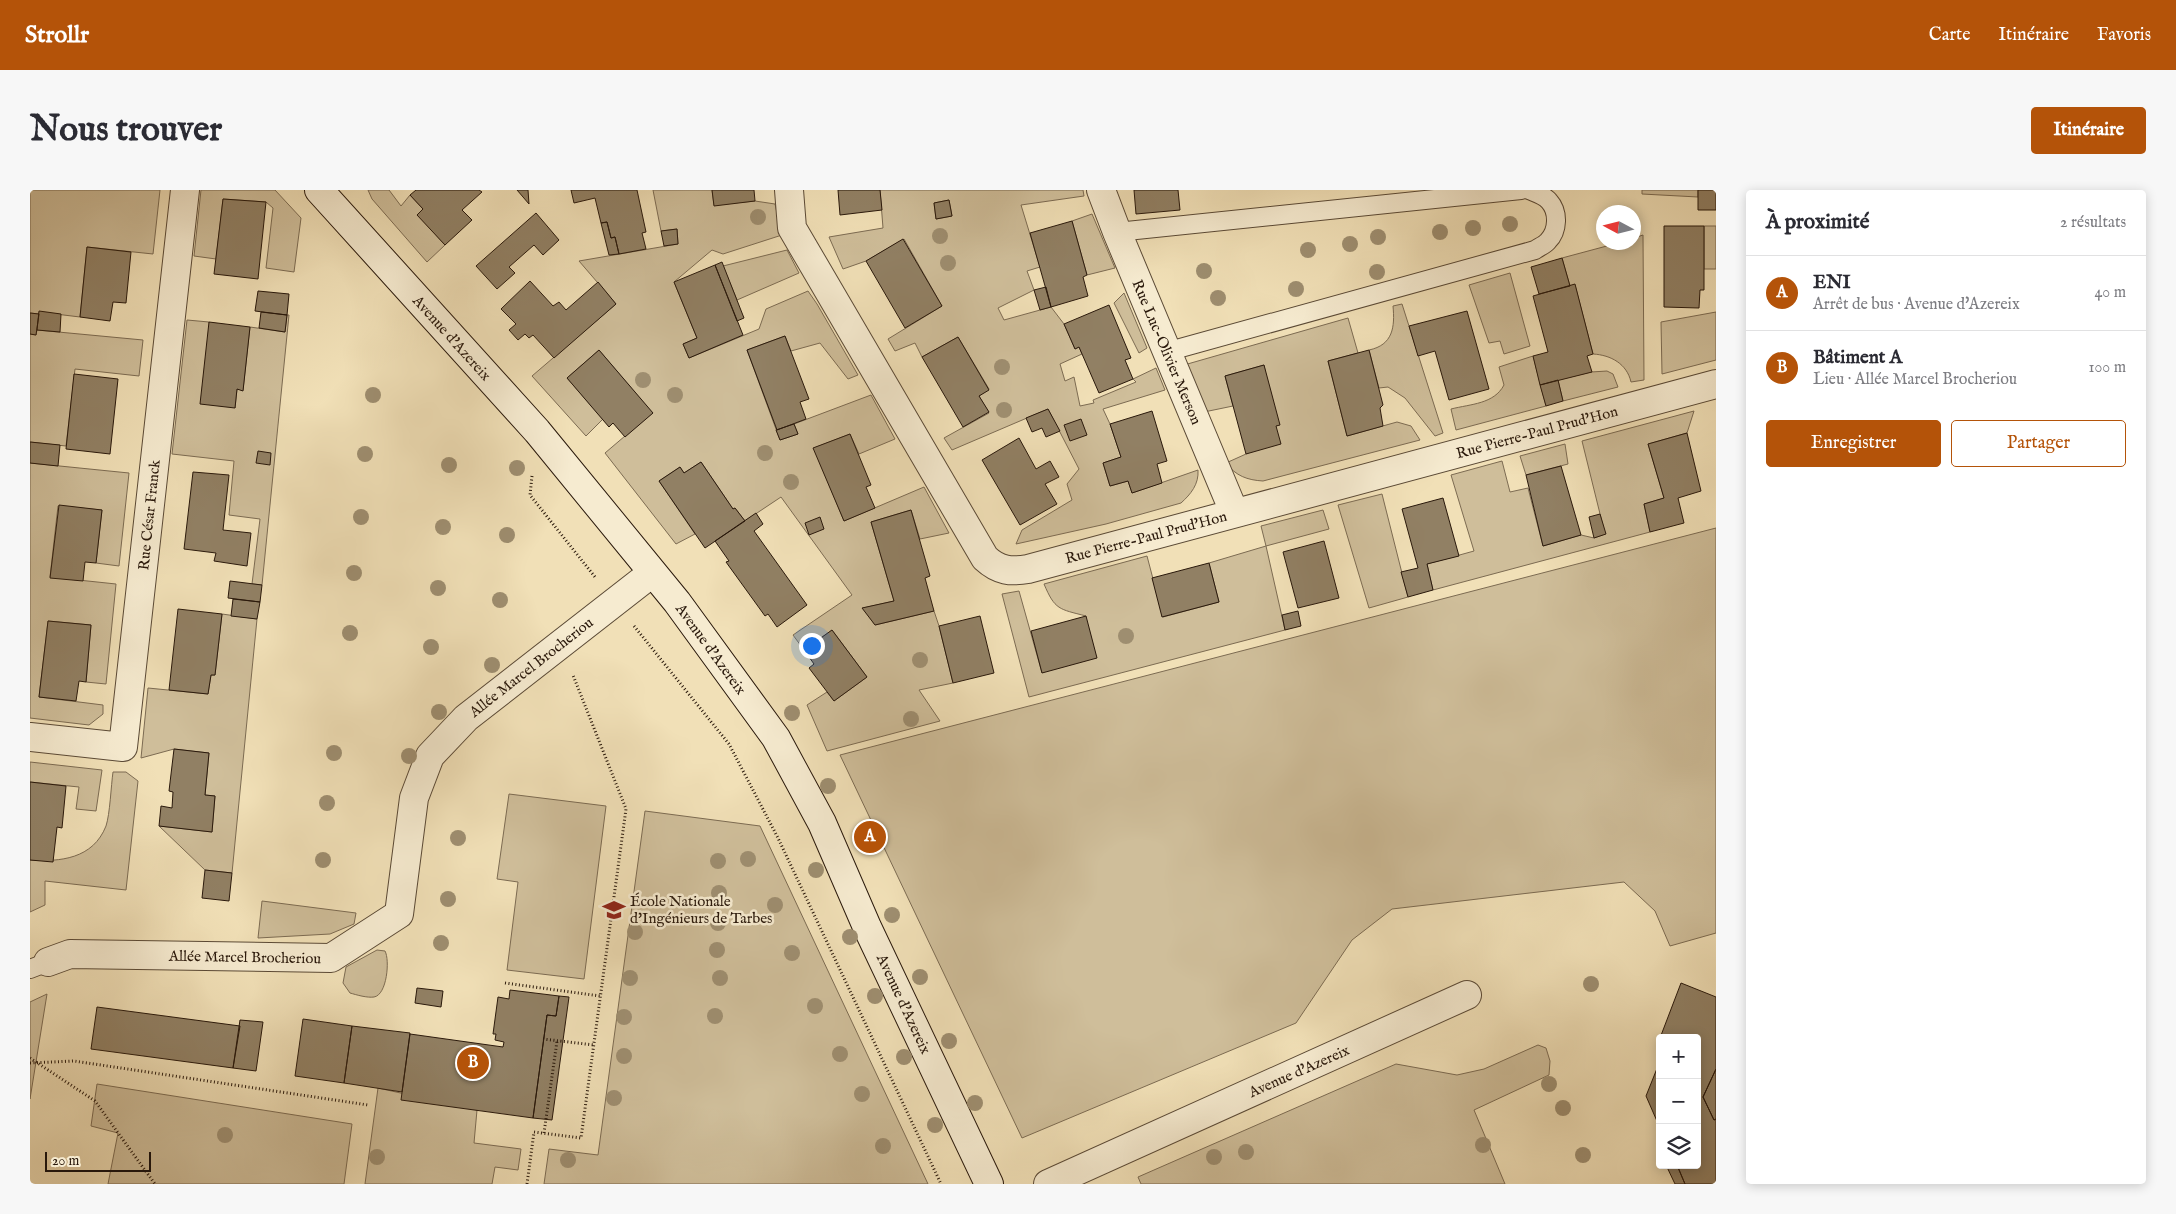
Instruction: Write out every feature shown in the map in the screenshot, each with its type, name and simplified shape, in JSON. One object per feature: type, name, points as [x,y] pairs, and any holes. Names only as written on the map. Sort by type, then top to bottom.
[{"type":"street","name":"Rue César Franck","points":[[30,737],[123,747],[185,190]]},
{"type":"street","name":"Avenue d'Azereix","points":[[319,190],[537,431],[677,602],[776,738],[822,823],[867,927],[989,1184]]},
{"type":"street","name":"Rue Pierre-Paul Prud'Hon","points":[[789,190],[792,228],[985,558],[993,566],[1003,570],[1028,569],[1234,512],[1716,384]]},
{"type":"street","name":"Rue Luc-Olivier Merson","points":[[1102,190],[1166,352],[1234,512]]},
{"type":"street","name":"Allée Marcel Brocheriou","points":[[39,966],[70,954],[332,958],[399,914],[414,798],[430,756],[466,718],[652,573]]},
{"type":"street","name":"Avenue d'Azereix","points":[[1048,1184],[1467,995]]},
{"type":"lane","points":[[1117,232],[1521,190]]},
{"type":"lane","points":[[1166,352],[1535,250],[1548,241],[1556,226],[1556,214],[1550,201],[1540,194],[1528,190]]},
{"type":"path","points":[[537,431],[530,495],[729,744],[778,838],[941,1184]]},
{"type":"path","points":[[527,1184],[534,1132],[581,1138],[626,809],[561,645]]},
{"type":"path","points":[[505,983],[600,996]]},
{"type":"path","points":[[544,1039],[594,1045]]},
{"type":"path","points":[[544,1133],[557,1041]]},
{"type":"path","points":[[30,1058],[36,1064],[94,1101],[155,1184]]},
{"type":"path","points":[[30,1063],[74,1061],[368,1105]]},
{"type":"shaded area","points":[[30,190],[160,190],[153,254],[87,247],[80,317],[39,312],[39,314],[30,313]]},
{"type":"shaded area","points":[[201,190],[275,190],[301,218],[294,272],[266,268],[273,208],[266,202],[223,199],[216,259],[194,256]]},
{"type":"shaded area","points":[[368,190],[389,190],[401,206],[410,195],[423,209],[418,215],[445,245],[427,262],[372,199]]},
{"type":"shaded area","points":[[653,190],[712,190],[714,205],[755,201],[775,204],[782,235],[723,254],[712,250],[674,282],[697,338],[683,344],[689,358],[759,329],[766,309],[808,291],[817,304],[858,375],[848,379],[820,343],[791,351],[785,336],[747,350],[780,440],[798,434],[794,424],[871,395],[895,439],[859,454],[850,434],[814,448],[844,521],[924,487],[949,533],[920,539],[911,510],[871,522],[894,601],[863,608],[875,625],[934,611],[953,683],[919,690],[940,721],[827,751],[807,705],[827,692],[834,701],[867,677],[832,630],[804,650],[793,635],[852,595],[781,497],[745,521],[735,508],[733,509],[701,462],[684,473],[680,467],[659,481],[695,534],[676,544],[605,453],[652,413],[599,350],[567,378],[603,419],[586,436],[532,376],[616,304],[579,261],[678,244],[677,229],[661,231]]},
{"type":"shaded area","points":[[880,190],[1083,190],[1084,196],[1021,205],[1040,267],[1027,271],[1034,290],[998,308],[1004,320],[1051,307],[1064,324],[1075,349],[1079,347],[1082,354],[1060,364],[1065,381],[1074,377],[1080,406],[1094,403],[1093,400],[1136,382],[1133,379],[1156,368],[1165,390],[1103,409],[1121,457],[1103,463],[1110,486],[1128,481],[1132,493],[1198,470],[1196,484],[1188,496],[1181,503],[1106,524],[1016,544],[1022,530],[1072,500],[1067,484],[1079,469],[1048,409],[952,450],[944,438],[989,413],[979,396],[989,389],[958,337],[922,357],[915,343],[895,351],[888,339],[942,306],[904,239],[866,261],[843,269],[829,237],[883,228]],"holes":[[[949,200],[952,216],[936,219],[934,203]]]},
{"type":"shaded area","points":[[1642,190],[1698,190],[1698,197],[1642,194]]},
{"type":"shaded area","points":[[1092,214],[1115,268],[1087,275],[1072,221]]},
{"type":"shaded area","points":[[1704,226],[1716,226],[1716,269],[1704,269]]},
{"type":"shaded area","points":[[1643,235],[1644,380],[1631,382],[1622,365],[1606,356],[1593,354],[1575,285],[1570,286],[1562,258],[1596,249],[1641,250],[1641,236]]},
{"type":"shaded area","points":[[787,250],[799,273],[737,300],[723,266]]},
{"type":"shaded area","points":[[1510,273],[1530,346],[1504,354],[1500,341],[1489,343],[1469,285]]},
{"type":"shaded area","points":[[1124,293],[1147,348],[1139,353],[1114,303]]},
{"type":"shaded area","points":[[1402,304],[1443,433],[1435,436],[1405,398],[1388,387],[1379,388],[1369,350],[1377,348],[1388,339],[1393,328],[1393,306]]},
{"type":"shaded area","points":[[1716,312],[1716,360],[1662,374],[1661,322]]},
{"type":"shaded area","points":[[287,315],[289,315],[262,585],[252,584],[260,519],[229,515],[234,461],[172,454],[187,320],[209,322],[235,408],[237,389],[243,390],[250,327],[285,332]]},
{"type":"shaded area","points":[[1348,318],[1358,353],[1328,361],[1347,436],[1397,422],[1411,426],[1420,440],[1263,481],[1252,480],[1238,474],[1226,463],[1246,454],[1276,426],[1264,365],[1225,376],[1233,406],[1204,412],[1184,365]]},
{"type":"shaded area","points":[[37,330],[143,340],[139,376],[75,369],[66,446],[30,442],[30,334],[36,335]]},
{"type":"shaded area","points":[[1533,356],[1546,406],[1456,430],[1451,409],[1488,400],[1500,391],[1504,385],[1499,367]]},
{"type":"shaded area","points":[[1607,371],[1613,374],[1618,387],[1563,401],[1558,380],[1591,372]]},
{"type":"shaded area","points":[[1694,411],[1687,433],[1648,444],[1664,498],[1644,504],[1650,532],[1433,590],[1427,564],[1474,551],[1451,475],[1502,461],[1510,492],[1528,488],[1543,546],[1581,535],[1594,538],[1605,534],[1582,441]]},
{"type":"shaded area","points":[[1565,444],[1568,464],[1526,475],[1520,456]]},
{"type":"shaded area","points":[[30,463],[129,473],[119,566],[96,563],[102,510],[58,506],[50,577],[116,584],[106,684],[86,682],[91,625],[48,621],[39,697],[103,705],[103,714],[89,725],[30,718]]},
{"type":"shaded area","points":[[1382,494],[1408,597],[1369,608],[1338,505]]},
{"type":"shaded area","points":[[1323,510],[1329,529],[1266,546],[1261,526]]},
{"type":"shaded area","points":[[1716,528],[1716,933],[1670,946],[1655,911],[1624,882],[1392,909],[1352,940],[1296,1023],[1022,1138],[840,755]]},
{"type":"shaded area","points":[[1266,546],[1285,630],[1029,697],[1002,594],[1019,591],[1042,673],[1086,616],[1064,610],[1055,604],[1044,584],[1147,556],[1163,617],[1219,602],[1209,563]]},
{"type":"shaded area","points":[[222,614],[257,619],[232,873],[205,870],[159,826],[212,832],[215,796],[205,795],[209,753],[174,749],[141,758],[148,688],[208,694],[211,675],[215,675]]},
{"type":"shaded area","points":[[30,762],[102,770],[96,811],[76,809],[79,787],[30,782]]},
{"type":"shaded area","points":[[113,772],[126,772],[138,781],[126,890],[45,881],[45,905],[30,912],[30,860],[64,859],[84,852],[93,846],[106,826]]},
{"type":"shaded area","points":[[509,794],[606,806],[584,979],[507,970],[518,882],[497,879]]},
{"type":"shaded area","points":[[645,811],[760,826],[928,1184],[544,1184],[549,1149],[598,1155]]},
{"type":"shaded area","points":[[262,901],[356,913],[354,924],[330,934],[258,938]]},
{"type":"shaded area","points":[[377,950],[385,951],[387,962],[385,984],[382,990],[374,997],[350,993],[343,983],[346,967]]},
{"type":"shaded area","points":[[47,994],[30,1099],[30,1002]]},
{"type":"shaded area","points":[[1538,1045],[1546,1048],[1550,1061],[1549,1075],[1474,1110],[1505,1184],[1141,1184],[1138,1177],[1396,1064],[1457,1075],[1484,1069]]},
{"type":"shaded area","points":[[97,1084],[352,1124],[344,1184],[108,1184],[118,1133],[91,1126]]},
{"type":"shaded area","points":[[378,1088],[477,1110],[474,1143],[521,1149],[518,1170],[495,1167],[492,1184],[365,1184]]},
{"type":"building","points":[[416,190],[479,190],[482,192],[462,210],[472,220],[445,245],[417,215],[423,209],[410,195]]},
{"type":"building","points":[[517,190],[528,190],[529,204]]},
{"type":"building","points":[[571,190],[637,190],[646,232],[642,233],[646,249],[619,254],[615,237],[611,238],[607,222],[601,223],[595,198],[574,203]]},
{"type":"building","points":[[712,190],[754,190],[755,201],[714,206]]},
{"type":"building","points":[[838,190],[880,190],[882,210],[840,215]]},
{"type":"building","points":[[1134,190],[1178,190],[1180,210],[1136,214]]},
{"type":"building","points":[[1698,190],[1716,190],[1716,210],[1698,210]]},
{"type":"building","points":[[223,199],[266,202],[258,279],[214,274]]},
{"type":"building","points":[[949,200],[952,216],[936,219],[934,203]]},
{"type":"building","points":[[536,213],[559,240],[543,255],[534,245],[509,267],[515,273],[497,289],[476,266]]},
{"type":"building","points":[[1072,221],[1087,275],[1083,277],[1088,296],[1051,307],[1030,233]]},
{"type":"building","points":[[607,222],[611,238],[615,237],[619,254],[609,255],[601,223]]},
{"type":"building","points":[[1664,226],[1704,226],[1704,290],[1700,290],[1699,308],[1664,307]]},
{"type":"building","points":[[677,229],[678,244],[664,246],[661,231]]},
{"type":"building","points":[[903,239],[942,306],[905,328],[866,261]]},
{"type":"building","points":[[87,247],[131,252],[126,303],[113,302],[110,321],[80,317]]},
{"type":"building","points":[[1562,258],[1570,286],[1539,294],[1531,267]]},
{"type":"building","points":[[722,262],[744,318],[737,321],[715,265]]},
{"type":"building","points":[[715,265],[743,335],[689,358],[683,344],[697,338],[674,282]]},
{"type":"building","points":[[530,281],[553,306],[559,302],[566,310],[598,282],[616,304],[554,358],[533,335],[529,338],[525,334],[518,340],[509,330],[516,324],[501,309]]},
{"type":"building","points":[[1575,284],[1593,354],[1587,356],[1592,372],[1540,385],[1533,356],[1548,352],[1533,296]]},
{"type":"building","points":[[1046,287],[1051,307],[1040,310],[1034,290]]},
{"type":"building","points":[[258,291],[289,294],[287,315],[255,311]]},
{"type":"building","points":[[1109,305],[1131,358],[1125,360],[1133,379],[1099,393],[1079,347],[1075,349],[1064,324]]},
{"type":"building","points":[[39,311],[61,314],[60,332],[37,330]]},
{"type":"building","points":[[1467,311],[1489,389],[1449,400],[1435,351],[1418,356],[1409,326]]},
{"type":"building","points":[[261,312],[287,315],[285,332],[259,328]]},
{"type":"building","points":[[30,313],[39,314],[36,335],[30,334]]},
{"type":"building","points":[[209,322],[250,327],[243,391],[237,389],[235,408],[200,404]]},
{"type":"building","points":[[785,336],[809,399],[800,402],[806,419],[777,430],[747,350]]},
{"type":"building","points":[[958,337],[989,390],[979,396],[989,412],[963,427],[922,357]]},
{"type":"building","points":[[599,350],[653,413],[625,437],[613,423],[609,427],[567,378]]},
{"type":"building","points":[[1369,350],[1383,405],[1380,408],[1383,426],[1347,436],[1328,361]]},
{"type":"building","points":[[1264,365],[1280,425],[1276,426],[1281,444],[1246,454],[1225,376]]},
{"type":"building","points":[[74,374],[118,379],[110,454],[66,449]]},
{"type":"building","points":[[1558,380],[1563,401],[1546,406],[1540,385]]},
{"type":"building","points":[[1048,409],[1060,431],[1046,437],[1042,428],[1032,432],[1026,418]]},
{"type":"building","points":[[1152,411],[1167,461],[1157,464],[1162,483],[1132,493],[1128,481],[1110,486],[1103,463],[1121,457],[1110,424]]},
{"type":"building","points":[[1081,419],[1087,435],[1070,441],[1064,425]]},
{"type":"building","points":[[794,424],[798,434],[780,440],[776,430]]},
{"type":"building","points":[[1687,433],[1701,491],[1678,498],[1684,523],[1650,532],[1644,504],[1664,498],[1648,444]]},
{"type":"building","points":[[850,434],[871,485],[866,487],[875,508],[844,521],[813,448]]},
{"type":"building","points":[[1019,438],[1036,469],[1050,461],[1059,477],[1045,484],[1057,504],[1020,525],[982,460]]},
{"type":"building","points":[[30,442],[60,445],[58,466],[30,463]]},
{"type":"building","points":[[258,451],[271,453],[270,465],[256,463]]},
{"type":"building","points":[[701,462],[733,509],[735,508],[745,521],[705,548],[659,481],[680,467],[684,473]]},
{"type":"building","points":[[1561,466],[1581,535],[1543,546],[1526,475]]},
{"type":"building","points":[[193,472],[229,475],[223,530],[251,533],[247,566],[214,561],[216,553],[184,549]]},
{"type":"building","points":[[1443,498],[1459,556],[1427,564],[1433,590],[1408,597],[1401,572],[1418,568],[1402,509]]},
{"type":"building","points":[[59,505],[102,510],[96,563],[85,562],[83,581],[50,578]]},
{"type":"building","points":[[911,510],[930,576],[925,578],[934,611],[875,625],[862,608],[894,601],[871,522]]},
{"type":"building","points":[[756,513],[763,524],[754,531],[807,605],[777,627],[768,614],[765,616],[726,562],[729,561],[715,541]]},
{"type":"building","points":[[1600,514],[1606,534],[1594,538],[1589,517]]},
{"type":"building","points":[[820,517],[824,529],[809,535],[805,523]]},
{"type":"building","points":[[1324,541],[1339,598],[1298,608],[1283,552]]},
{"type":"building","points":[[1209,563],[1219,602],[1162,617],[1152,578]]},
{"type":"building","points":[[230,581],[262,585],[260,602],[228,598]]},
{"type":"building","points":[[233,599],[260,602],[257,619],[231,616]]},
{"type":"building","points":[[178,609],[222,614],[215,675],[211,675],[208,694],[169,690]]},
{"type":"building","points":[[1298,611],[1301,626],[1285,630],[1282,615]]},
{"type":"building","points":[[980,616],[994,673],[953,683],[939,626]]},
{"type":"building","points":[[1086,616],[1097,658],[1042,673],[1031,631]]},
{"type":"building","points":[[48,621],[91,625],[86,682],[79,681],[76,701],[39,697]]},
{"type":"building","points":[[832,630],[867,677],[834,701],[809,668],[814,664],[804,650]]},
{"type":"building","points":[[174,749],[209,753],[205,795],[215,796],[212,832],[159,826],[161,806],[172,808],[173,792],[169,791]]},
{"type":"building","points":[[30,782],[66,786],[62,828],[57,827],[53,862],[30,860]]},
{"type":"building","points":[[205,870],[232,873],[229,901],[202,898]]},
{"type":"building","points":[[1681,983],[1716,997],[1716,1069],[1703,1097],[1714,1120],[1716,1119],[1716,1184],[1685,1184],[1679,1169],[1701,1169],[1701,1034],[1662,1034]]},
{"type":"building","points":[[417,988],[443,991],[441,1007],[415,1003]]},
{"type":"building","points":[[510,990],[559,996],[556,1016],[547,1015],[533,1118],[401,1100],[410,1034],[503,1047],[504,1042],[495,1040],[496,1034],[493,1034],[498,997],[509,999]]},
{"type":"building","points":[[559,996],[569,997],[552,1120],[533,1118],[547,1015],[556,1016]]},
{"type":"building","points":[[97,1007],[240,1026],[233,1068],[91,1049]]},
{"type":"building","points":[[303,1019],[352,1026],[344,1083],[295,1076]]},
{"type":"building","points":[[240,1020],[263,1022],[256,1071],[233,1068]]},
{"type":"building","points":[[352,1026],[410,1033],[402,1092],[344,1083]]},
{"type":"building","points":[[1716,1069],[1716,1119],[1714,1120],[1703,1097]]},
{"type":"building","points":[[1656,1071],[1656,1119],[1646,1096]]},
{"type":"building","points":[[1668,1169],[1679,1169],[1685,1184],[1675,1184]]},
{"type":"place","name":"ENI","points":[[870,837]]},
{"type":"place","name":"École Nationale d'Ingénieurs de Tarbes","points":[[614,910]]},
{"type":"place","name":"Bâtiment A","points":[[473,1063]]}]
